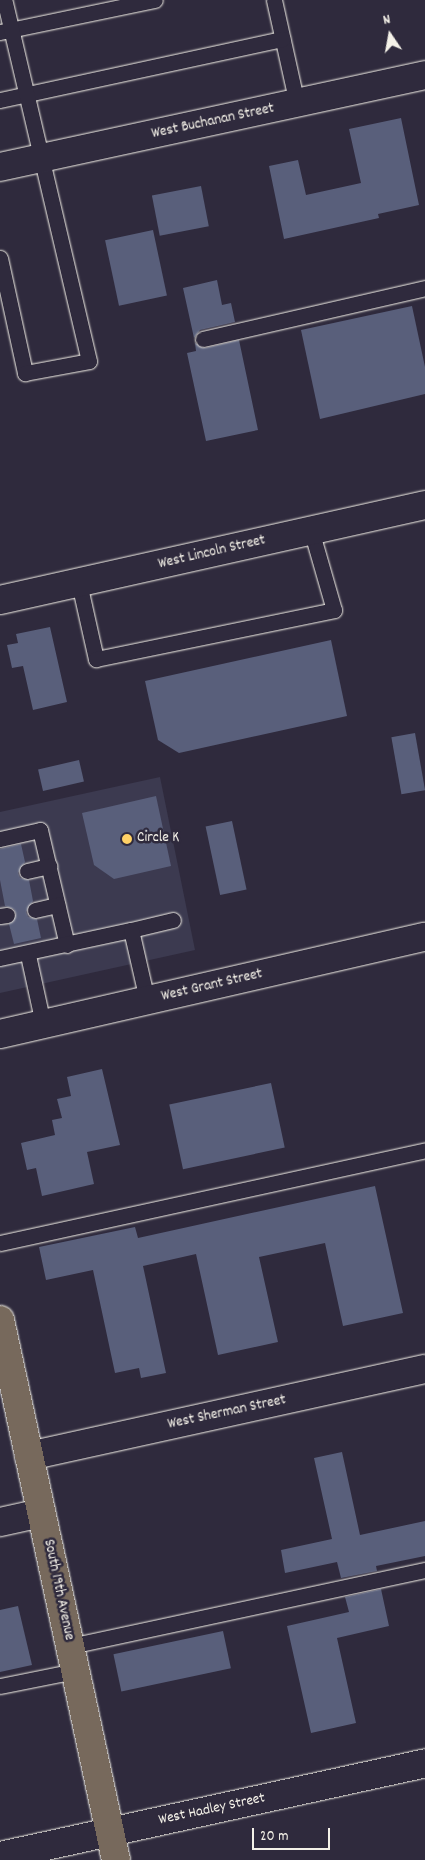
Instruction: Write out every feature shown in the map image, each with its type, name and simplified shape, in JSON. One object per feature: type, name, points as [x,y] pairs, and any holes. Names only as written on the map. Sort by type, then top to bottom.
[{"type":"main road","name":"South 19th Avenue","points":[[0,1320],[8,1395],[29,1456],[116,1860]]},
{"type":"street","name":"West Buchanan Street","points":[[0,167],[425,75]]},
{"type":"street","name":"West Lincoln Street","points":[[0,600],[425,505]]},
{"type":"street","name":"West Grant Street","points":[[0,1034],[425,938]]},
{"type":"street","name":"West Sherman Street","points":[[29,1456],[425,1369]]},
{"type":"street","points":[[0,1522],[41,1513]]},
{"type":"street","name":"West Hadley Street","points":[[0,1856],[425,1764]]},
{"type":"lane","points":[[0,258],[25,373],[89,361],[43,158],[26,94],[6,31],[4,0]]},
{"type":"lane","points":[[6,31],[155,0]]},
{"type":"lane","points":[[274,0],[297,104]]},
{"type":"lane","points":[[0,100],[283,39]]},
{"type":"lane","points":[[202,339],[425,288]]},
{"type":"lane","points":[[79,583],[96,659],[334,610],[311,530]]},
{"type":"lane","points":[[0,839],[40,830],[66,945]]},
{"type":"lane","points":[[27,871],[49,866]]},
{"type":"lane","points":[[35,910],[57,905]]},
{"type":"lane","points":[[0,958],[28,955],[173,920]]},
{"type":"lane","points":[[131,930],[147,1000]]},
{"type":"lane","points":[[28,955],[43,1024]]},
{"type":"lane","points":[[0,1243],[425,1150]]},
{"type":"lane","points":[[0,1686],[73,1659],[425,1570]]},
{"type":"shaded area","points":[[160,777],[195,950],[0,993],[0,812]]},
{"type":"building","points":[[401,118],[419,205],[378,214],[379,218],[284,239],[269,166],[298,160],[306,195],[361,183],[349,129]]},
{"type":"building","points":[[201,186],[209,226],[160,236],[152,196]]},
{"type":"building","points":[[153,230],[167,296],[119,306],[105,240]]},
{"type":"building","points":[[217,280],[222,305],[231,303],[235,322],[200,330],[194,338],[183,288]]},
{"type":"building","points":[[412,306],[425,367],[425,394],[320,419],[301,330]]},
{"type":"building","points":[[239,340],[258,430],[206,441],[187,353],[196,351],[195,343],[205,348]]},
{"type":"building","points":[[50,627],[67,702],[33,710],[23,666],[12,668],[7,645],[18,643],[16,634]]},
{"type":"building","points":[[331,640],[347,716],[179,753],[158,740],[145,681]]},
{"type":"building","points":[[415,733],[425,790],[401,794],[391,737]]},
{"type":"building","points":[[79,760],[84,781],[43,791],[38,769]]},
{"type":"building","name":"Circle K","points":[[156,796],[171,866],[114,879],[94,865],[82,813]]},
{"type":"building","points":[[232,821],[247,889],[220,895],[206,827]]},
{"type":"building","points":[[21,844],[25,862],[18,873],[20,878],[29,880],[33,901],[26,912],[28,917],[37,919],[41,938],[14,944],[9,924],[16,914],[14,909],[5,906],[0,880],[0,849]]},
{"type":"building","points":[[102,1069],[120,1145],[87,1152],[94,1184],[42,1196],[36,1168],[27,1170],[21,1143],[55,1135],[52,1120],[62,1118],[57,1099],[71,1096],[67,1077]]},
{"type":"building","points":[[271,1083],[285,1148],[183,1169],[169,1105]]},
{"type":"building","points":[[375,1186],[403,1313],[343,1326],[325,1243],[259,1257],[278,1342],[218,1355],[196,1254],[143,1266],[166,1373],[141,1378],[139,1368],[115,1373],[93,1270],[46,1280],[39,1247],[135,1227],[138,1238]]},
{"type":"building","points":[[342,1452],[360,1535],[425,1521],[425,1556],[376,1566],[377,1571],[341,1578],[337,1562],[285,1573],[281,1550],[332,1539],[314,1458]]},
{"type":"building","points":[[381,1589],[389,1626],[337,1638],[356,1723],[311,1733],[287,1626],[349,1612],[345,1597]]},
{"type":"building","points":[[18,1606],[32,1665],[0,1672],[0,1610]]},
{"type":"building","points":[[223,1631],[231,1668],[121,1691],[113,1654]]},
{"type":"place","name":"Circle K","points":[[127,839]]}]
